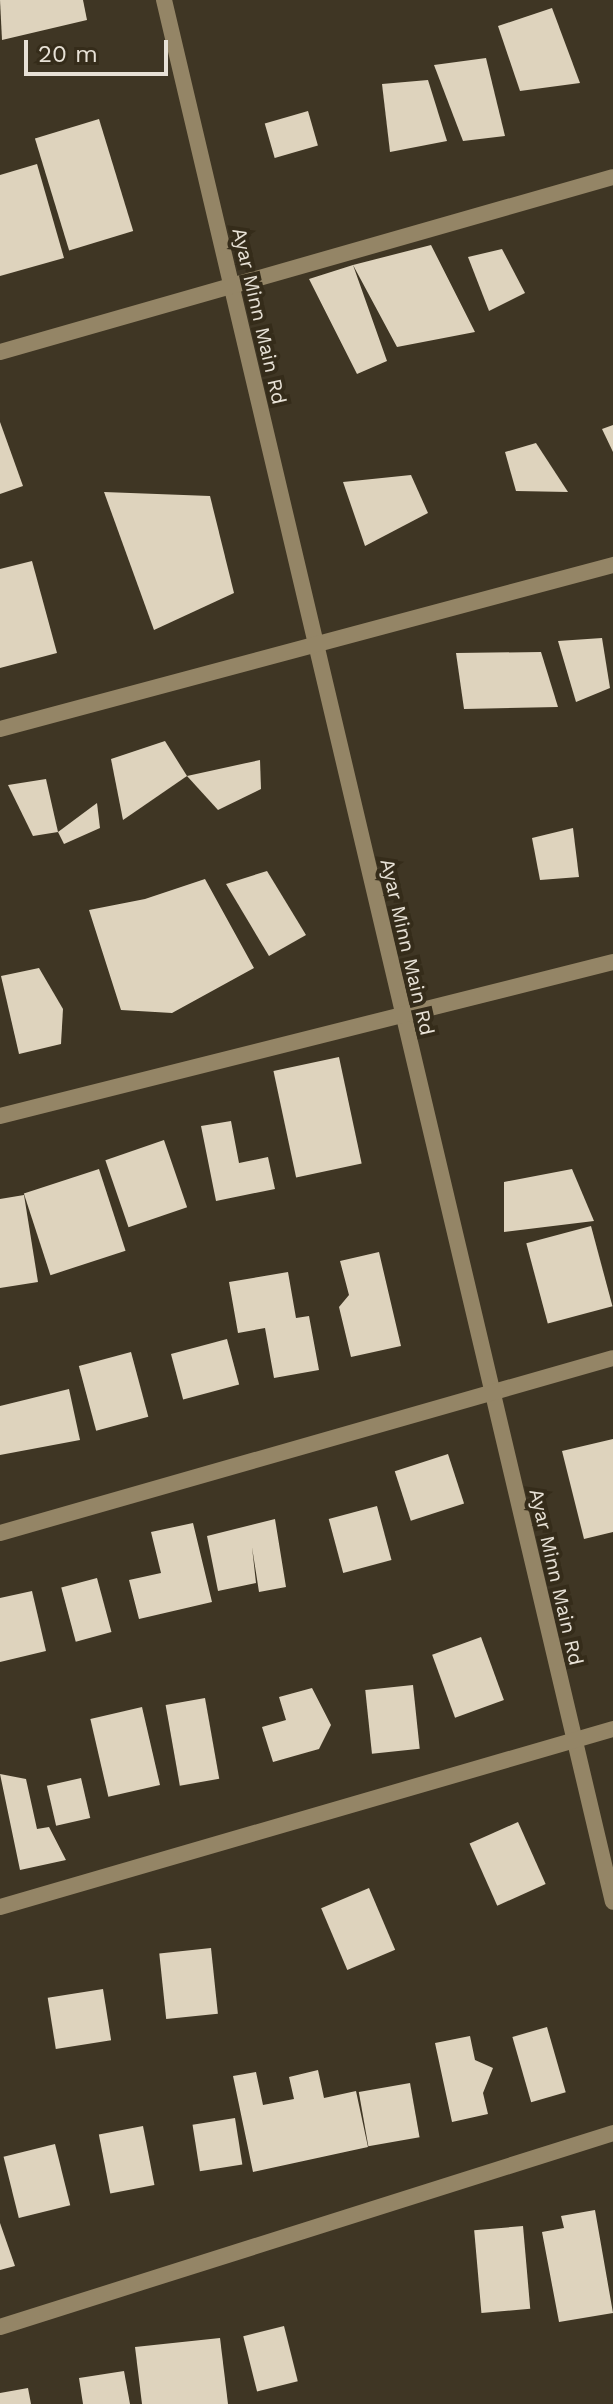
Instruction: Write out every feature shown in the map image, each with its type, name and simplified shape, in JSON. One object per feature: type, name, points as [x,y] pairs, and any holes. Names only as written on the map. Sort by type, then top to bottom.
[{"type":"street","name":"Ayar Minn Main Rd","points":[[164,0],[613,1902]]},
{"type":"street","points":[[0,352],[613,177]]},
{"type":"street","points":[[0,729],[613,565]]},
{"type":"street","points":[[0,1116],[402,1011],[613,962]]},
{"type":"street","points":[[0,1533],[613,1358]]},
{"type":"street","points":[[0,1907],[613,1729]]},
{"type":"street","points":[[0,2327],[613,2133]]},
{"type":"building","points":[[0,0],[83,0],[87,20],[2,40]]},
{"type":"building","points":[[552,8],[580,83],[520,91],[498,26]]},
{"type":"building","points":[[486,58],[505,136],[463,141],[434,65]]},
{"type":"building","points":[[428,80],[447,141],[390,152],[382,84]]},
{"type":"building","points":[[308,111],[318,146],[275,158],[265,123]]},
{"type":"building","points":[[99,119],[133,231],[69,250],[35,139]]},
{"type":"building","points":[[37,164],[64,258],[0,276],[0,175]]},
{"type":"building","points":[[431,245],[475,332],[397,347],[353,265]]},
{"type":"building","points":[[502,249],[525,293],[489,311],[468,257]]},
{"type":"building","points":[[353,265],[387,361],[357,374],[309,279]]},
{"type":"building","points":[[0,422],[23,486],[0,494]]},
{"type":"building","points":[[613,425],[613,452],[602,429]]},
{"type":"building","points":[[536,443],[568,492],[516,491],[505,452]]},
{"type":"building","points":[[411,475],[428,513],[365,546],[343,482]]},
{"type":"building","points":[[104,492],[210,496],[234,593],[154,630]]},
{"type":"building","points":[[32,561],[57,653],[0,668],[0,569]]},
{"type":"building","points":[[602,638],[610,688],[576,702],[558,641]]},
{"type":"building","points":[[541,652],[558,707],[464,709],[456,653]]},
{"type":"building","points":[[165,741],[187,776],[123,820],[111,759]]},
{"type":"building","points":[[260,760],[261,789],[218,810],[187,776]]},
{"type":"building","points":[[46,779],[58,832],[33,836],[8,785]]},
{"type":"building","points":[[97,803],[100,828],[64,844],[58,832]]},
{"type":"building","points":[[573,828],[579,877],[540,880],[532,838]]},
{"type":"building","points":[[267,871],[306,935],[269,956],[226,884]]},
{"type":"building","points":[[205,879],[254,968],[172,1013],[121,1010],[89,910],[145,899]]},
{"type":"building","points":[[39,968],[63,1009],[61,1044],[19,1054],[1,976]]},
{"type":"building","points":[[339,1057],[362,1164],[296,1178],[273,1071]]},
{"type":"building","points":[[231,1121],[239,1163],[268,1157],[275,1189],[216,1201],[201,1126]]},
{"type":"building","points":[[164,1140],[187,1207],[128,1227],[105,1160]]},
{"type":"building","points":[[99,1169],[126,1251],[50,1275],[24,1193]]},
{"type":"building","points":[[572,1169],[594,1221],[504,1232],[504,1182]]},
{"type":"building","points":[[24,1195],[38,1282],[0,1288],[0,1199]]},
{"type":"building","points":[[591,1226],[612,1306],[548,1324],[526,1243]]},
{"type":"building","points":[[379,1252],[401,1346],[351,1357],[339,1307],[349,1295],[340,1261]]},
{"type":"building","points":[[288,1272],[296,1318],[309,1316],[319,1370],[274,1378],[265,1328],[238,1333],[229,1282]]},
{"type":"building","points":[[227,1339],[239,1384],[183,1399],[171,1354]]},
{"type":"building","points":[[131,1352],[148,1417],[96,1431],[79,1366]]},
{"type":"building","points":[[69,1389],[80,1440],[0,1455],[0,1406]]},
{"type":"building","points":[[613,1439],[613,1532],[584,1539],[562,1451]]},
{"type":"building","points":[[448,1454],[464,1503],[411,1521],[395,1471]]},
{"type":"building","points":[[377,1506],[391,1560],[343,1573],[329,1519]]},
{"type":"building","points":[[275,1519],[286,1587],[259,1592],[252,1547],[256,1583],[218,1591],[207,1536]]},
{"type":"building","points":[[193,1523],[212,1602],[139,1619],[129,1580],[161,1573],[151,1532]]},
{"type":"building","points":[[97,1578],[111,1632],[76,1642],[61,1588]]},
{"type":"building","points":[[32,1591],[46,1651],[0,1662],[0,1598]]},
{"type":"building","points":[[481,1637],[504,1700],[455,1718],[432,1655]]},
{"type":"building","points":[[413,1685],[420,1749],[372,1754],[365,1690]]},
{"type":"building","points":[[312,1688],[331,1725],[319,1749],[273,1762],[262,1727],[286,1720],[279,1697]]},
{"type":"building","points":[[205,1698],[219,1779],[180,1786],[166,1705]]},
{"type":"building","points":[[142,1707],[160,1785],[108,1797],[90,1719]]},
{"type":"building","points":[[0,1774],[26,1779],[37,1829],[49,1827],[66,1860],[20,1870]]},
{"type":"building","points":[[81,1778],[90,1818],[56,1826],[47,1786]]},
{"type":"building","points":[[518,1822],[546,1884],[497,1906],[470,1844]]},
{"type":"building","points":[[369,1888],[395,1950],[347,1970],[321,1908]]},
{"type":"building","points":[[211,1948],[218,2014],[166,2019],[159,1953]]},
{"type":"building","points":[[103,1989],[111,2040],[56,2049],[48,1998]]},
{"type":"building","points":[[547,2027],[566,2092],[531,2102],[512,2037]]},
{"type":"building","points":[[470,2036],[475,2060],[493,2068],[483,2093],[488,2114],[452,2122],[435,2043]]},
{"type":"building","points":[[318,2070],[324,2098],[356,2091],[368,2147],[253,2172],[233,2076],[256,2072],[263,2105],[294,2099],[289,2077]]},
{"type":"building","points":[[410,2083],[420,2137],[368,2146],[359,2092]]},
{"type":"building","points":[[235,2118],[242,2164],[200,2171],[193,2125]]},
{"type":"building","points":[[143,2126],[154,2185],[110,2193],[99,2135]]},
{"type":"building","points":[[55,2144],[70,2205],[19,2218],[4,2157]]},
{"type":"building","points":[[595,2210],[613,2313],[559,2322],[542,2232],[564,2228],[561,2216]]},
{"type":"building","points":[[0,2223],[15,2266],[0,2270]]},
{"type":"building","points":[[523,2226],[530,2309],[481,2313],[474,2230]]},
{"type":"building","points":[[284,2326],[298,2381],[257,2391],[243,2336]]},
{"type":"building","points":[[220,2338],[228,2404],[142,2404],[135,2347]]},
{"type":"building","points":[[124,2371],[130,2404],[83,2404],[79,2378]]},
{"type":"building","points":[[28,2388],[31,2404],[0,2404],[0,2393]]}]
